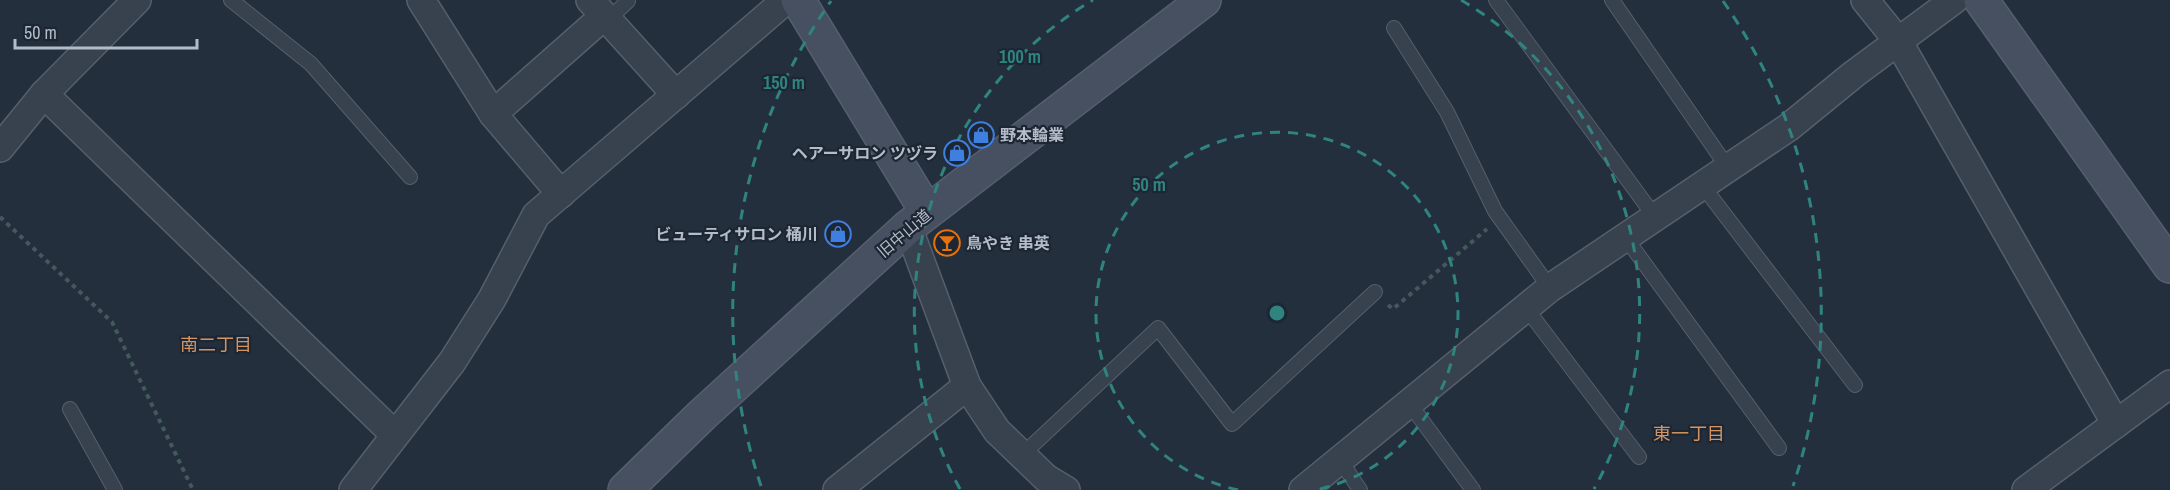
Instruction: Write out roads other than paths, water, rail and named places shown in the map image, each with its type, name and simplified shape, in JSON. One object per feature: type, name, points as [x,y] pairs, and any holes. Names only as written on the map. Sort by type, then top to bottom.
[{"type":"main road","points":[[798,0],[918,220]]},
{"type":"main road","name":"旧中山道","points":[[625,490],[702,415],[918,220],[1204,0]]},
{"type":"main road","points":[[1981,0],[2170,266]]},
{"type":"street","points":[[0,148],[44,94],[137,0]]},
{"type":"street","points":[[421,0],[494,114],[561,194]]},
{"type":"street","points":[[354,490],[452,362],[492,299],[536,214],[786,0]]},
{"type":"street","points":[[1865,0],[1898,41],[2116,424]]},
{"type":"street","points":[[1303,490],[1550,288],[1789,127],[1954,0]]},
{"type":"street","points":[[494,114],[601,12],[676,95]]},
{"type":"street","points":[[44,94],[394,435]]},
{"type":"street","points":[[918,220],[967,386],[997,431],[1046,478],[1066,490]]},
{"type":"street","points":[[2026,490],[2170,384]]},
{"type":"street","points":[[837,490],[967,386]]},
{"type":"lane","points":[[231,0],[311,64],[410,177]]},
{"type":"lane","points":[[1496,0],[1655,217]]},
{"type":"lane","points":[[1612,0],[1728,168]]},
{"type":"lane","points":[[601,12],[628,1]]},
{"type":"lane","points":[[1394,28],[1447,112],[1500,218],[1550,288]]},
{"type":"lane","points":[[1702,186],[1855,385]]},
{"type":"lane","points":[[1625,237],[1779,448]]},
{"type":"lane","points":[[1022,455],[1158,328],[1232,424],[1375,292]]},
{"type":"lane","points":[[1526,308],[1639,457]]},
{"type":"lane","points":[[1409,403],[1473,490]]},
{"type":"lane","points":[[70,409],[115,490]]},
{"type":"lane","points":[[1340,460],[1360,490]]},
{"type":"place","name":"野本輪業","points":[[981,135]]},
{"type":"place","name":"ヘアーサロン ツヅラ","points":[[957,153]]},
{"type":"place","name":"ビューティサロン 桶川","points":[[838,234]]},
{"type":"place","name":"鳥やき 串英","points":[[947,243]]},
{"type":"district","name":"南二丁目","points":[[216,344]]},
{"type":"district","name":"東一丁目","points":[[1689,433]]}]
